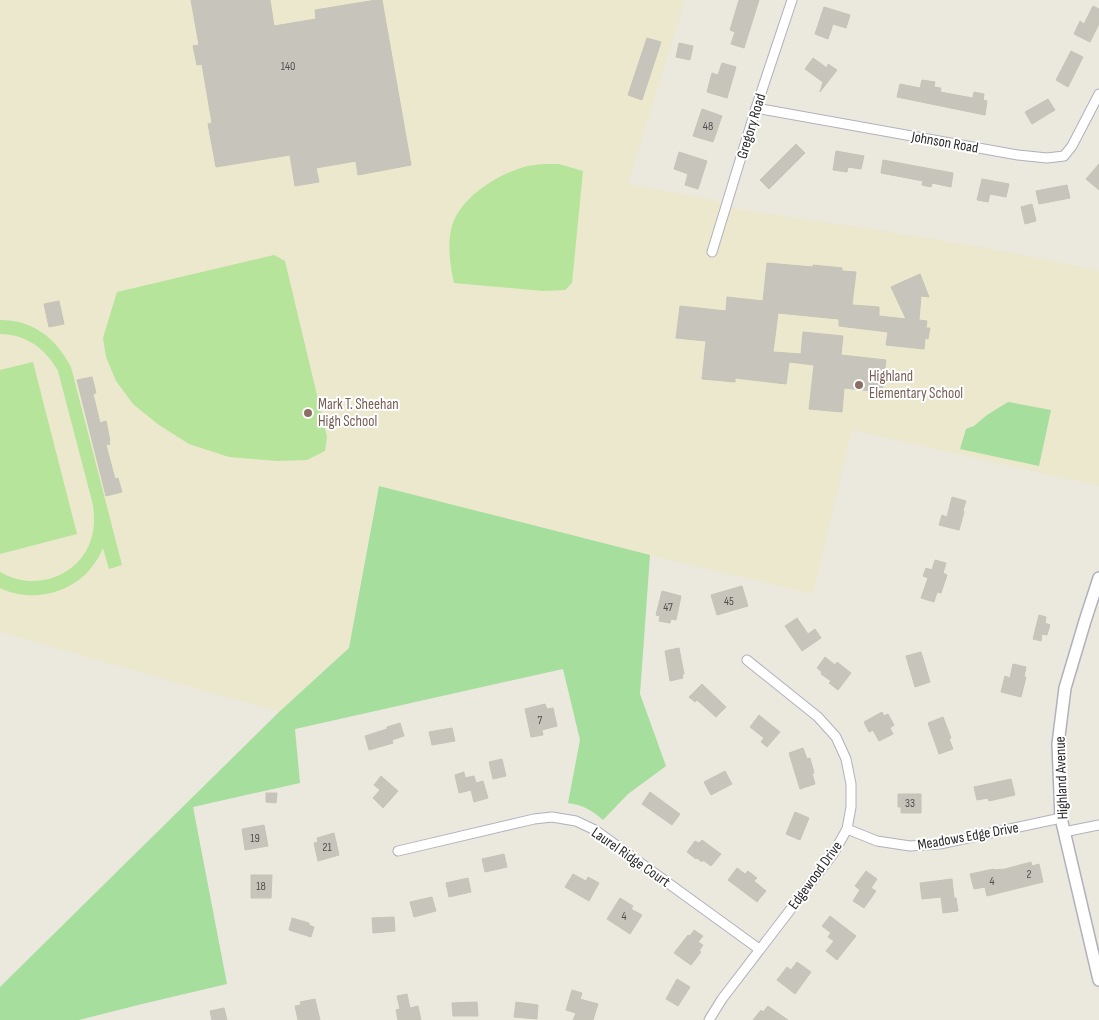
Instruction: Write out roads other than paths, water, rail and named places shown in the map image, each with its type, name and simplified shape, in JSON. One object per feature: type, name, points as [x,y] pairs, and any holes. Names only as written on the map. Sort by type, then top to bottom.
[{"type":"street","name":"Gregory Road","points":[[712,252],[756,108],[792,0]]},
{"type":"street","name":"Johnson Road","points":[[756,108],[1018,155],[1047,158],[1064,156],[1072,146],[1099,94]]},
{"type":"street","name":"Highland Avenue","points":[[1099,578],[1065,688],[1058,744],[1061,818],[1099,980]]},
{"type":"street","name":"Edgewood Drive","points":[[709,1020],[759,949],[832,854],[847,829],[851,807],[846,759],[836,737],[818,717],[747,660]]},
{"type":"street","name":"Laurel Ridge Court","points":[[398,851],[534,819],[552,817],[576,821],[595,830],[759,949]]},
{"type":"street","name":"Meadows Edge Drive","points":[[847,829],[877,840],[910,846],[940,844],[1061,818]]},
{"type":"street","points":[[1064,832],[1099,825]]},
{"type":"place","name":"Highland Elementary School","points":[[859,385]]},
{"type":"place","name":"Mark T. Sheehan High School","points":[[308,413]]}]
